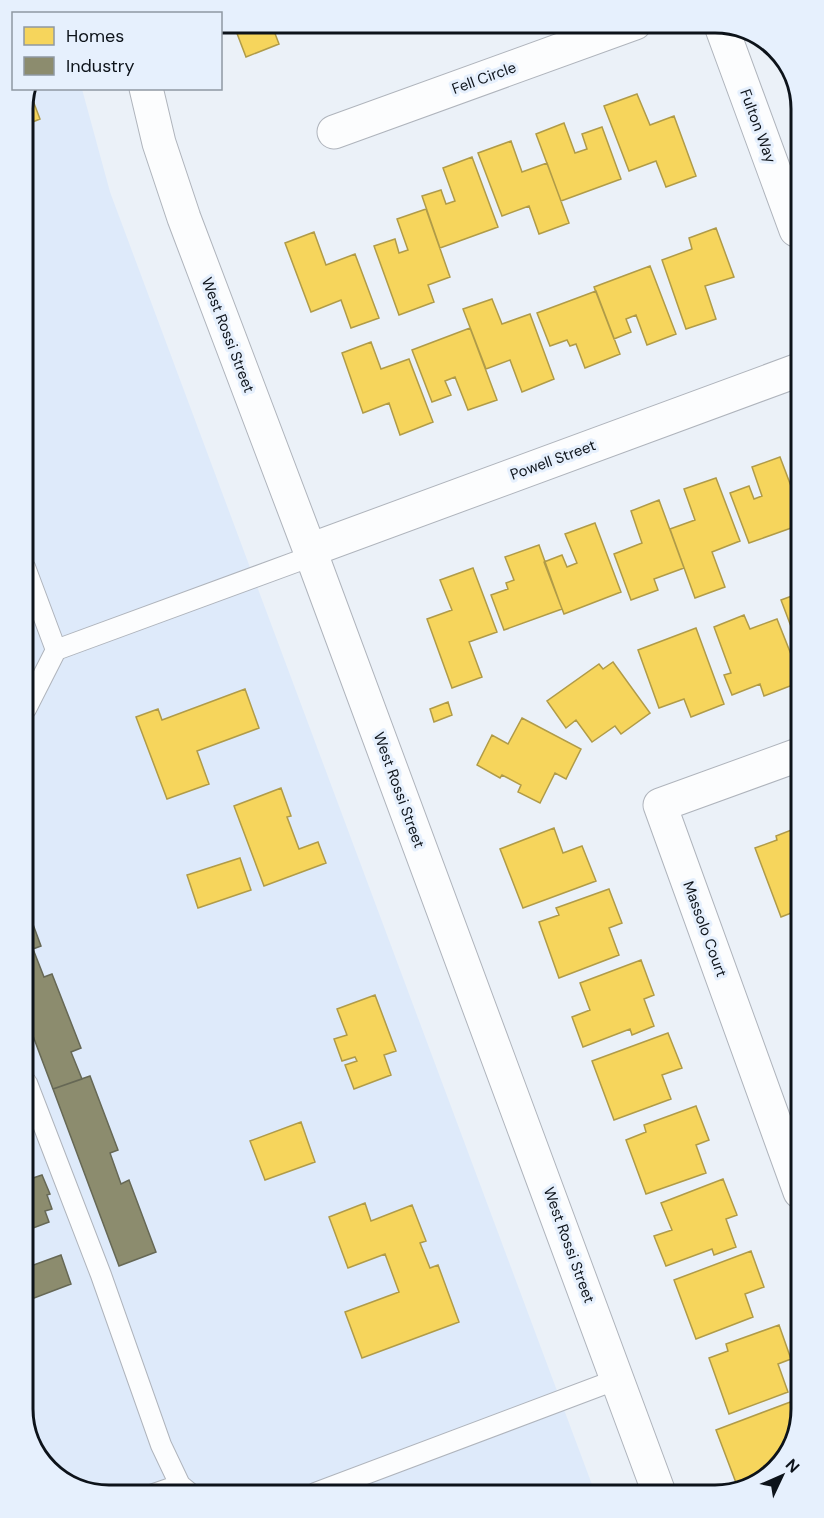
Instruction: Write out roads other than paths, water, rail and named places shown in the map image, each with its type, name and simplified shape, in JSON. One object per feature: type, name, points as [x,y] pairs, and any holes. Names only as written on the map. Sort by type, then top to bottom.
[{"type":"street","name":"Fell Circle","points":[[334,132],[607,33]]},
{"type":"street","name":"Fulton Way","points":[[724,33],[791,216]]},
{"type":"street","name":"West Rossi Street","points":[[146,90],[159,143],[184,218],[311,553],[656,1485]]},
{"type":"street","name":"Powell Street","points":[[311,553],[791,373]]},
{"type":"street","name":"Massolo Court","points":[[789,1126],[660,805],[791,757]]},
{"type":"lane","points":[[33,695],[56,650],[311,553]]},
{"type":"lane","points":[[33,607],[56,650]]},
{"type":"lane","points":[[33,1099],[101,1275],[161,1445],[182,1485]]},
{"type":"lane","points":[[336,1485],[618,1379]]}]
